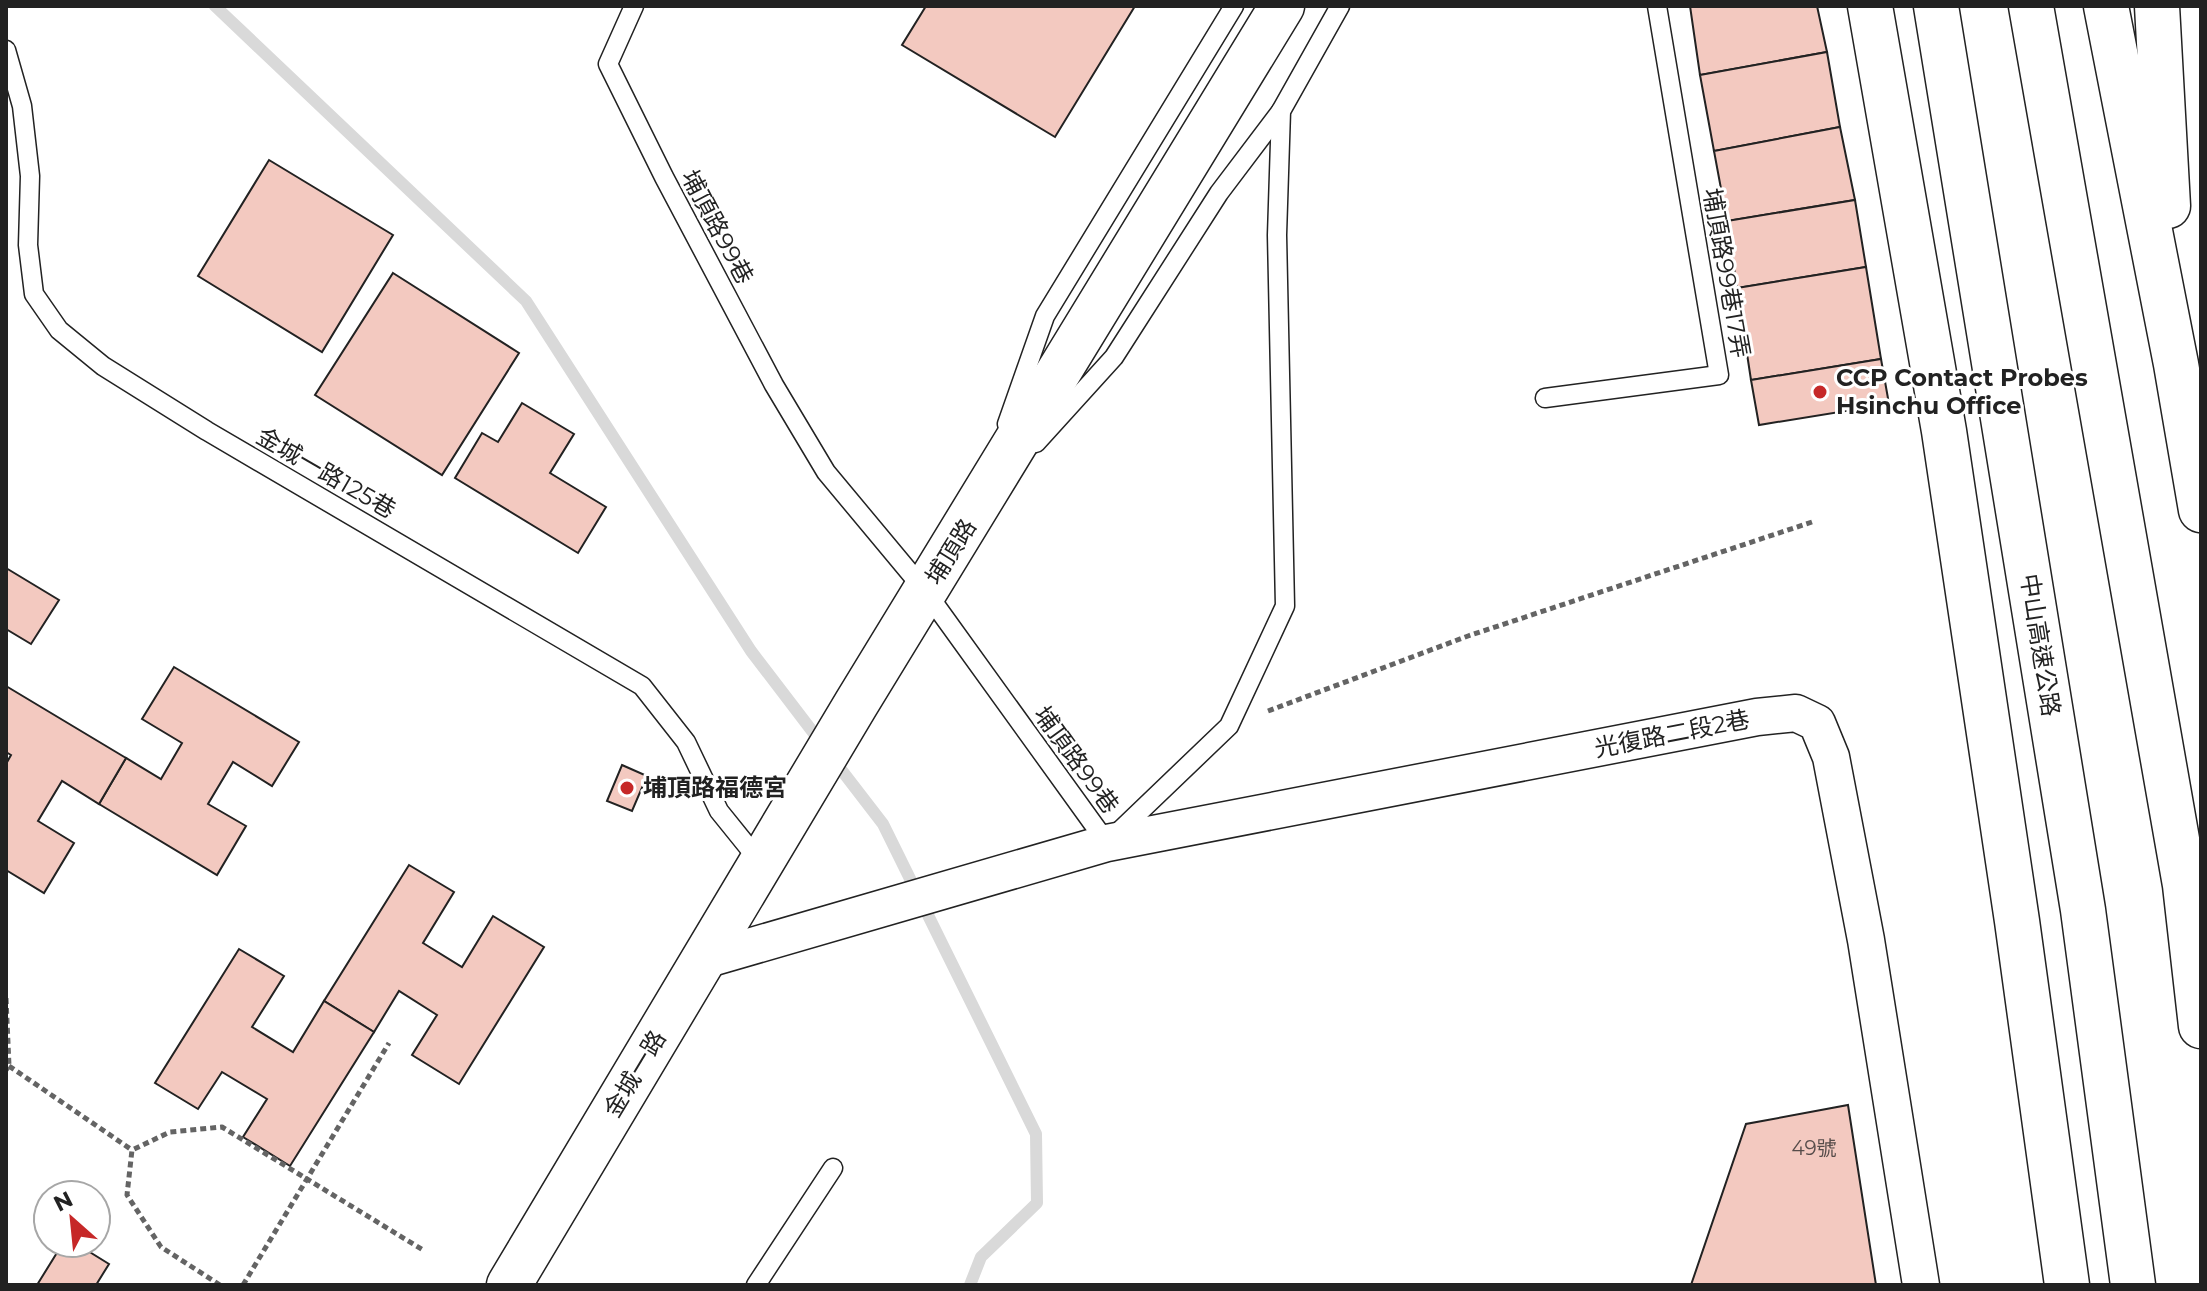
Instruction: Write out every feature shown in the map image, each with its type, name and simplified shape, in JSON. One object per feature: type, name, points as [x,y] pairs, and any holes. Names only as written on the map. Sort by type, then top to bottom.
[{"type":"main road","name":"埔頂路","points":[[761,863],[1282,6]]},
{"type":"main road","points":[[1845,6],[1944,431]]},
{"type":"main road","points":[[1870,6],[1944,431],[2017,921],[2067,1285]]},
{"type":"main road","name":"中山高速公路","points":[[1936,6],[2083,910],[2133,1285]]},
{"type":"main road","points":[[2031,6],[2185,885],[2201,1026]]},
{"type":"main road","points":[[2106,6],[2176,364],[2201,510]]},
{"type":"main road","points":[[2157,6],[2176,364]]},
{"type":"main road","name":"金城一路","points":[[509,1285],[761,863]]},
{"type":"street","name":"光復路二段2巷","points":[[704,960],[1107,843],[1757,717],[1796,713],[1817,723],[1831,757],[1866,940],[1921,1285]]},
{"type":"lane","name":"埔頂路99巷","points":[[634,6],[608,64],[774,385],[826,472],[926,592],[1107,843],[1229,726],[1285,606],[1277,235],[1281,111],[1340,6]]},
{"type":"lane","points":[[978,508],[1045,316],[1234,6]]},
{"type":"lane","name":"埔頂路99巷17弄","points":[[1545,398],[1719,375],[1657,6]]},
{"type":"lane","name":"金城一路125巷","points":[[6,50],[22,106],[26,134],[30,176],[28,245],[34,294],[59,330],[103,366],[207,431],[642,686],[686,742],[719,811],[761,863]]},
{"type":"lane","points":[[978,508],[1114,357],[1219,193],[1281,111]]},
{"type":"lane","points":[[756,1285],[833,1168]]},
{"type":"path","points":[[1229,726],[1468,636],[1812,522]]},
{"type":"path","points":[[6,998],[8,1068],[132,1150]]},
{"type":"path","points":[[243,1285],[389,1043]]},
{"type":"path","points":[[132,1150],[170,1132],[222,1127],[423,1250]]},
{"type":"path","points":[[132,1150],[127,1195],[161,1247],[220,1285]]},
{"type":"building","points":[[926,6],[1135,6],[1055,137],[902,45]]},
{"type":"building","points":[[1690,6],[1817,6],[1827,52],[1700,75]]},
{"type":"building","points":[[1827,52],[1840,127],[1714,151],[1700,75]]},
{"type":"building","points":[[1840,127],[1855,200],[1727,221],[1714,151]]},
{"type":"building","points":[[269,160],[393,235],[322,352],[198,276]]},
{"type":"building","points":[[1855,200],[1866,267],[1737,288],[1727,221]]},
{"type":"building","points":[[1866,267],[1881,359],[1751,380],[1737,288]]},
{"type":"building","points":[[393,273],[519,353],[442,475],[315,395]]},
{"type":"building","name":"CCP Contact Probes Hsinchu Office","points":[[1881,359],[1889,404],[1759,425],[1751,380]]},
{"type":"building","points":[[522,403],[574,434],[550,473],[606,507],[578,553],[455,478],[482,433],[498,442]]},
{"type":"building","points":[[6,568],[59,600],[31,644],[6,629]]},
{"type":"building","points":[[174,667],[299,742],[272,786],[233,762],[208,804],[246,826],[217,875],[99,804],[126,758],[161,779],[182,743],[142,719]]},
{"type":"building","points":[[6,686],[126,758],[99,804],[62,781],[38,821],[74,843],[44,893],[6,870],[6,764],[11,755],[6,752]]},
{"type":"building","name":"埔頂路福德宮","points":[[622,765],[647,776],[632,811],[607,801]]},
{"type":"building","points":[[409,865],[454,892],[423,943],[462,967],[493,916],[544,947],[459,1084],[412,1055],[437,1015],[399,991],[374,1032],[324,1001]]},
{"type":"building","points":[[239,949],[284,976],[252,1027],[293,1052],[324,1001],[374,1032],[290,1166],[243,1137],[267,1099],[222,1072],[198,1109],[155,1083]]},
{"type":"building","points":[[1848,1105],[1876,1285],[1691,1285],[1746,1124]]},
{"type":"building","points":[[53,1259],[101,1259],[109,1264],[96,1285],[37,1285]]},
{"type":"waterway","points":[[215,6],[526,301],[751,651],[822,744]]},
{"type":"waterway","points":[[833,759],[883,824],[1036,1134],[1037,1203],[981,1257],[970,1285]]},
{"type":"place","name":"CCP Contact Probes Hsinchu Office","points":[[1820,392]]},
{"type":"place","name":"埔頂路福德宮","points":[[627,788]]}]
